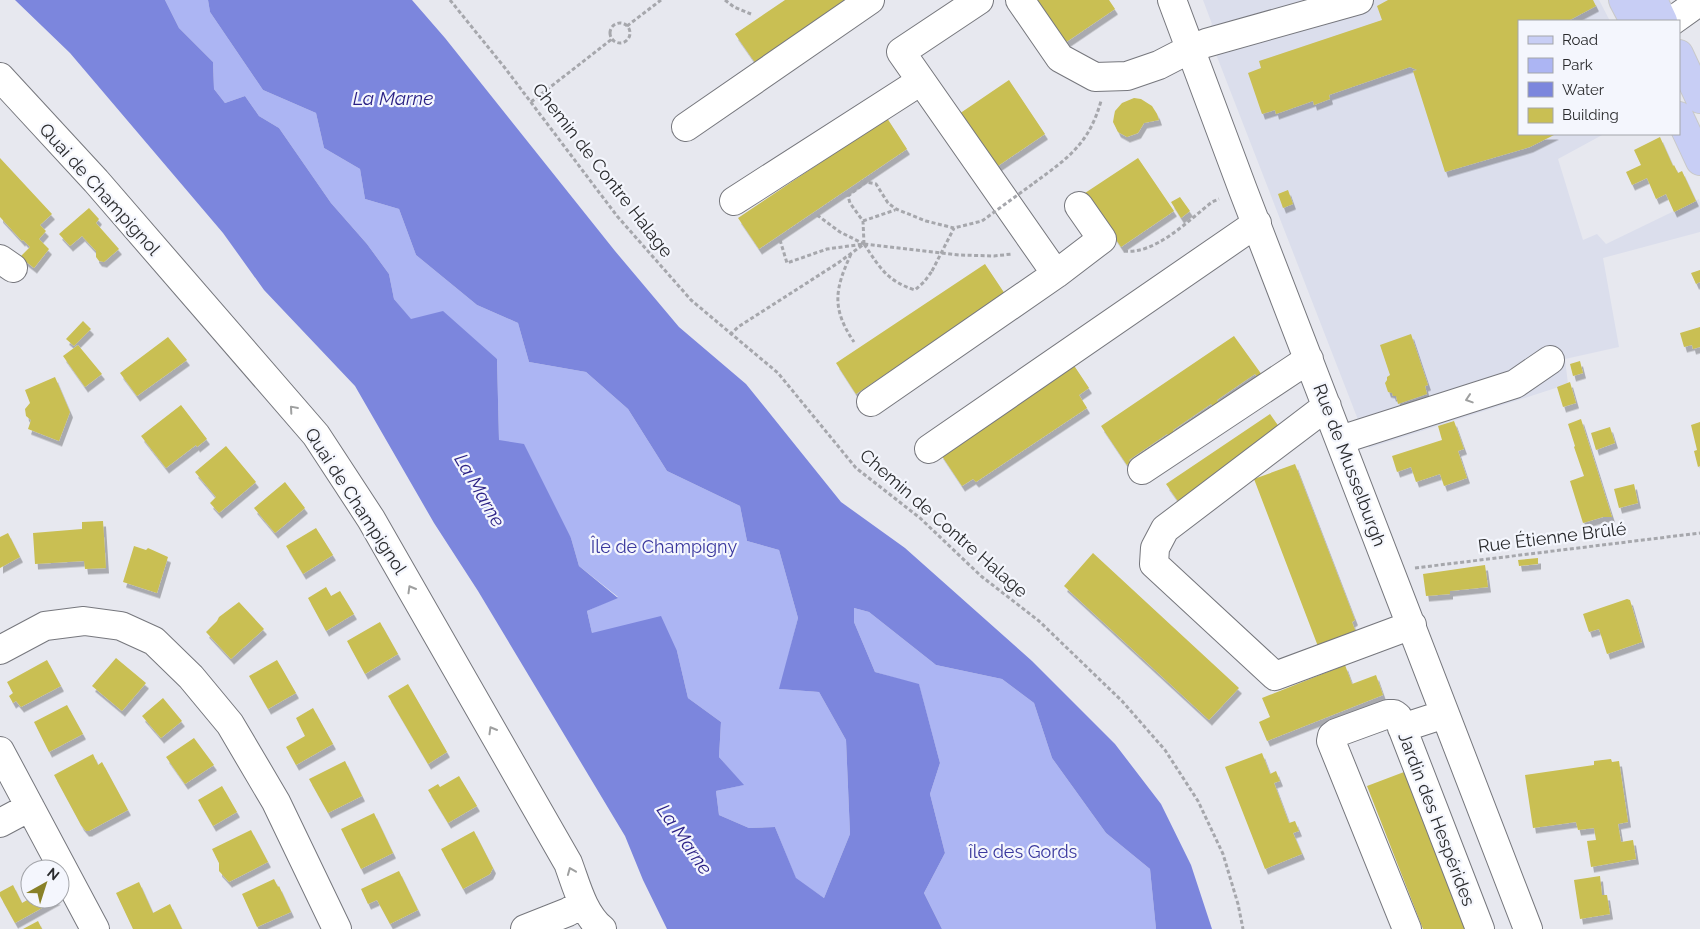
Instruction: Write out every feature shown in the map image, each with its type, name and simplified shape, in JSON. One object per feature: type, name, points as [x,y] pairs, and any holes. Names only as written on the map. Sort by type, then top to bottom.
[{"type":"main road","points":[[1623,0],[1633,20]]},
{"type":"main road","points":[[1653,0],[1663,20]]},
{"type":"main road","points":[[1680,56],[1700,99]]},
{"type":"main road","points":[[1680,118],[1700,161]]},
{"type":"street","points":[[686,127],[870,0]]},
{"type":"street","points":[[978,0],[901,52],[1056,274]]},
{"type":"street","points":[[1020,0],[1060,58],[1095,77],[1127,76],[1159,65],[1190,49],[1359,0]]},
{"type":"street","name":"Rue de Musselburgh","points":[[1172,0],[1243,190],[1528,929]]},
{"type":"street","points":[[1673,20],[1700,1]]},
{"type":"street","name":"Quai de Champignol","points":[[0,77],[96,181],[316,435],[371,519],[568,863],[583,903],[597,926],[602,929]]},
{"type":"street","points":[[734,201],[921,81]]},
{"type":"street","points":[[872,402],[1102,240],[1079,206]]},
{"type":"street","points":[[929,449],[1257,224]]},
{"type":"street","points":[[1142,470],[1309,359]]},
{"type":"street","points":[[1340,440],[1515,384],[1550,360]]},
{"type":"street","points":[[1327,406],[1165,529],[1155,548],[1154,564],[1275,676],[1412,625]]},
{"type":"street","points":[[0,650],[45,626],[84,621],[122,626],[154,641],[191,677],[230,724],[276,802],[337,929]]},
{"type":"street","name":"Jardin des Hespérides","points":[[1407,929],[1331,741],[1332,736],[1336,733],[1388,714],[1394,714],[1398,717],[1480,929]]},
{"type":"street","points":[[1402,728],[1446,714]]},
{"type":"street","points":[[0,751],[95,929]]},
{"type":"street","points":[[0,823],[30,807]]},
{"type":"street","points":[[525,929],[568,912],[583,903]]},
{"type":"path","name":"Chemin de Contre Halage","points":[[450,0],[531,102],[617,216],[691,300],[778,373],[856,468],[920,518],[981,576],[1039,621],[1122,701],[1154,736],[1183,776],[1216,838],[1223,854],[1238,904],[1243,929]]},
{"type":"path","points":[[627,26],[661,0]]},
{"type":"path","points":[[725,0],[734,7],[751,14]]},
{"type":"path","points":[[621,23],[627,26],[630,35],[626,41],[618,42],[612,39],[610,33],[615,25],[621,23]]},
{"type":"path","points":[[531,102],[612,39]]},
{"type":"path","points":[[864,244],[863,221],[850,203],[848,196],[866,182],[876,184],[888,203],[896,209],[954,228],[982,220],[1070,156],[1088,136],[1098,112],[1108,77]]},
{"type":"path","points":[[1102,240],[1118,251],[1132,252],[1152,246],[1212,202],[1243,190]]},
{"type":"path","points":[[863,221],[896,209]]},
{"type":"path","points":[[817,215],[840,232],[864,244],[882,271],[901,285],[915,290],[932,271],[954,228]]},
{"type":"path","points":[[780,240],[787,262],[828,249],[864,244],[994,256],[1039,250]]},
{"type":"path","points":[[730,334],[864,244]]},
{"type":"path","points":[[852,253],[842,274],[837,292],[838,308],[847,331],[854,342]]},
{"type":"path","name":"Rue Étienne Brûlé","points":[[1407,569],[1700,533]]},
{"type":"shaded area","points":[[1203,0],[1599,0],[1609,20],[1518,20],[1518,135],[1602,135],[1558,159],[1583,240],[1597,234],[1606,244],[1699,199],[1700,232],[1603,258],[1619,347],[1565,359],[1568,384],[1369,448],[1207,31],[1212,24]]},
{"type":"green space","name":"Île de Champigny","points":[[165,0],[208,0],[210,12],[263,90],[316,113],[324,148],[360,169],[365,199],[399,209],[416,255],[477,305],[518,323],[529,362],[586,372],[628,409],[667,471],[740,506],[747,541],[779,550],[798,618],[780,689],[819,692],[846,740],[850,834],[824,898],[796,879],[775,827],[749,828],[719,815],[716,791],[743,785],[719,757],[721,722],[688,698],[677,651],[592,633],[587,611],[618,597],[579,566],[571,538],[499,440],[497,359],[411,320],[394,299],[389,274],[367,244],[331,203],[279,128],[259,116],[245,96],[225,103],[214,89],[213,62],[179,28]]},
{"type":"green space","name":"île des Gords","points":[[854,608],[869,612],[936,665],[1002,679],[1034,703],[1052,758],[1106,833],[1150,869],[1156,929],[942,929],[924,893],[945,853],[930,794],[940,763],[919,685],[875,672],[854,622]]},
{"type":"water","name":"La Marne","points":[[15,0],[165,0],[179,28],[213,62],[214,89],[225,103],[245,96],[259,116],[279,128],[331,203],[367,244],[389,274],[394,299],[411,319],[443,311],[497,359],[499,440],[524,444],[571,538],[579,566],[618,598],[587,611],[592,633],[661,616],[677,651],[688,698],[721,722],[719,757],[744,785],[716,791],[719,815],[749,828],[775,827],[796,878],[824,898],[850,834],[846,740],[819,692],[779,689],[798,618],[779,550],[747,541],[740,506],[667,471],[628,409],[586,372],[529,362],[518,323],[477,305],[416,255],[399,209],[365,199],[360,169],[324,148],[316,113],[263,90],[210,12],[208,0],[412,0],[445,38],[615,251],[679,327],[746,384],[841,502],[905,548],[1032,661],[1115,744],[1161,804],[1191,865],[1212,929],[1156,929],[1150,869],[1106,833],[1052,758],[1034,703],[1002,679],[936,665],[869,612],[854,608],[854,622],[875,672],[919,684],[940,763],[930,794],[945,853],[924,893],[942,929],[667,929],[643,880],[625,836],[478,591],[434,523],[355,386],[264,290],[223,233],[70,53]]},
{"type":"building","points":[[785,0],[850,0],[756,64],[735,34]]},
{"type":"building","points":[[1032,0],[1109,0],[1115,9],[1062,45]]},
{"type":"building","points":[[1388,0],[1593,0],[1596,6],[1570,20],[1518,20],[1518,135],[1554,135],[1530,147],[1445,172],[1413,71],[1417,70],[1410,67],[1329,95],[1330,99],[1314,105],[1313,101],[1276,114],[1275,110],[1262,114],[1248,73],[1261,68],[1259,61],[1382,20],[1377,6]]},
{"type":"building","points":[[1009,80],[1045,134],[992,170],[956,116]]},
{"type":"building","points":[[1134,98],[1141,99],[1152,106],[1159,120],[1144,123],[1138,133],[1127,137],[1118,132],[1113,122],[1114,116],[1115,111],[1122,103]]},
{"type":"building","points":[[887,118],[907,149],[759,249],[738,218]]},
{"type":"building","points":[[1660,137],[1673,166],[1678,173],[1682,171],[1696,201],[1674,212],[1666,194],[1656,199],[1647,178],[1632,185],[1626,172],[1641,165],[1634,150]]},
{"type":"building","points":[[0,158],[52,214],[40,225],[46,231],[39,239],[49,249],[34,268],[20,257],[30,247],[0,217]]},
{"type":"building","points":[[1138,158],[1174,211],[1121,247],[1085,193]]},
{"type":"building","points":[[1288,190],[1293,204],[1283,208],[1278,194]]},
{"type":"building","points":[[1180,197],[1190,211],[1181,218],[1171,202]]},
{"type":"building","points":[[89,208],[99,219],[96,223],[119,249],[104,262],[99,261],[96,257],[96,251],[82,236],[70,246],[59,234]]},
{"type":"building","points":[[985,264],[1005,294],[856,394],[836,363]]},
{"type":"building","points":[[1700,270],[1700,282],[1696,284],[1691,273]]},
{"type":"building","points":[[83,321],[91,329],[74,346],[66,339]]},
{"type":"building","points":[[1700,327],[1700,347],[1693,349],[1692,345],[1684,347],[1680,333]]},
{"type":"building","points":[[1411,334],[1428,385],[1425,386],[1427,394],[1398,404],[1396,396],[1388,392],[1385,383],[1390,375],[1380,345]]},
{"type":"building","points":[[1234,336],[1262,375],[1258,378],[1255,374],[1217,400],[1219,403],[1213,407],[1211,404],[1173,430],[1175,433],[1169,437],[1167,434],[1129,460],[1131,462],[1127,465],[1101,426]]},
{"type":"building","points":[[168,337],[187,360],[137,396],[120,373]]},
{"type":"building","points":[[78,345],[102,374],[85,387],[63,356]]},
{"type":"building","points":[[1580,361],[1583,373],[1573,376],[1570,364]]},
{"type":"building","points":[[1073,364],[1089,388],[1079,395],[1087,408],[976,482],[973,479],[962,486],[940,453]]},
{"type":"building","points":[[55,377],[70,412],[59,441],[28,429],[31,420],[26,416],[25,409],[30,403],[25,390]]},
{"type":"building","points":[[1570,382],[1576,403],[1563,407],[1557,387]]},
{"type":"building","points":[[181,405],[207,439],[166,468],[141,436]]},
{"type":"building","points":[[1270,414],[1282,431],[1178,501],[1166,484]]},
{"type":"building","points":[[1581,419],[1612,517],[1603,517],[1583,523],[1570,481],[1584,476],[1568,424]]},
{"type":"building","points":[[1454,421],[1464,449],[1458,451],[1467,478],[1444,486],[1440,474],[1416,482],[1411,467],[1397,472],[1392,456],[1442,440],[1438,426]]},
{"type":"building","points":[[1700,422],[1700,466],[1698,467],[1694,451],[1697,450],[1691,425]]},
{"type":"building","points":[[1610,427],[1615,443],[1596,450],[1591,433]]},
{"type":"building","points":[[226,446],[256,482],[219,513],[210,503],[216,497],[195,472]]},
{"type":"building","points":[[1295,464],[1355,620],[1352,622],[1357,635],[1319,649],[1254,479]]},
{"type":"building","points":[[285,482],[305,508],[275,533],[254,508]]},
{"type":"building","points":[[1634,484],[1638,503],[1619,508],[1614,489]]},
{"type":"building","points":[[103,521],[106,568],[85,569],[84,561],[35,564],[33,533],[82,529],[82,522]]},
{"type":"building","points":[[316,528],[333,555],[303,574],[286,546]]},
{"type":"building","points":[[8,533],[20,557],[0,568],[0,537]]},
{"type":"building","points":[[134,546],[146,550],[148,548],[168,557],[157,593],[123,582]]},
{"type":"building","points":[[1093,553],[1239,688],[1209,720],[1064,586]]},
{"type":"building","points":[[1538,558],[1538,564],[1519,566],[1518,560]]},
{"type":"building","points":[[1485,565],[1488,587],[1450,591],[1450,594],[1426,596],[1423,574]]},
{"type":"building","points":[[326,587],[331,596],[340,591],[354,614],[326,631],[308,598]]},
{"type":"building","points":[[1627,599],[1630,600],[1642,642],[1607,654],[1599,629],[1589,632],[1583,614]]},
{"type":"building","points":[[239,602],[264,629],[231,659],[206,632],[219,617]]},
{"type":"building","points":[[380,622],[398,654],[365,674],[347,641]]},
{"type":"building","points":[[116,658],[146,683],[122,711],[92,686]]},
{"type":"building","points":[[47,660],[61,686],[21,707],[16,701],[13,703],[9,696],[13,693],[7,682]]},
{"type":"building","points":[[277,660],[296,693],[268,709],[249,676]]},
{"type":"building","points":[[1345,665],[1352,684],[1376,675],[1383,695],[1267,741],[1259,722],[1270,717],[1262,698]]},
{"type":"building","points":[[408,684],[447,752],[428,764],[388,696]]},
{"type":"building","points":[[163,698],[182,721],[161,738],[142,716]]},
{"type":"building","points":[[67,705],[83,734],[49,752],[34,722]]},
{"type":"building","points":[[313,708],[333,744],[296,765],[286,747],[305,736],[296,718]]},
{"type":"building","points":[[194,738],[214,765],[185,784],[166,757]]},
{"type":"building","points":[[1262,753],[1270,774],[1276,771],[1280,781],[1274,783],[1289,823],[1295,821],[1299,831],[1293,833],[1302,854],[1265,869],[1225,767]]},
{"type":"building","points":[[93,754],[98,765],[102,762],[128,810],[86,831],[54,775]]},
{"type":"building","points":[[1611,759],[1612,762],[1619,761],[1628,822],[1618,824],[1621,842],[1633,840],[1636,859],[1591,867],[1587,841],[1596,840],[1594,828],[1578,830],[1576,822],[1533,828],[1525,775],[1594,765],[1594,761]]},
{"type":"building","points":[[345,761],[362,796],[328,813],[309,779]]},
{"type":"building","points":[[1404,772],[1412,792],[1418,789],[1422,800],[1416,803],[1432,843],[1438,840],[1442,851],[1436,853],[1465,929],[1423,929],[1367,786]]},
{"type":"building","points":[[459,776],[477,806],[448,823],[428,790],[438,784],[440,787]]},
{"type":"building","points":[[222,786],[237,812],[213,826],[198,800]]},
{"type":"building","points":[[374,813],[393,853],[361,869],[341,829]]},
{"type":"building","points":[[251,830],[268,862],[229,882],[219,871],[219,863],[212,849]]},
{"type":"building","points":[[474,831],[493,868],[490,874],[463,889],[441,849]]},
{"type":"building","points":[[399,871],[418,910],[390,924],[377,900],[368,904],[361,889]]},
{"type":"building","points":[[1600,876],[1602,895],[1607,895],[1610,914],[1580,919],[1574,880]]},
{"type":"building","points":[[274,879],[291,912],[257,927],[242,894]]},
{"type":"building","points":[[139,882],[153,913],[170,904],[182,929],[133,929],[116,893]]},
{"type":"building","points":[[13,885],[20,899],[20,909],[40,909],[15,923],[0,896],[0,892]]},
{"type":"building","points":[[38,921],[42,929],[23,929]]}]
